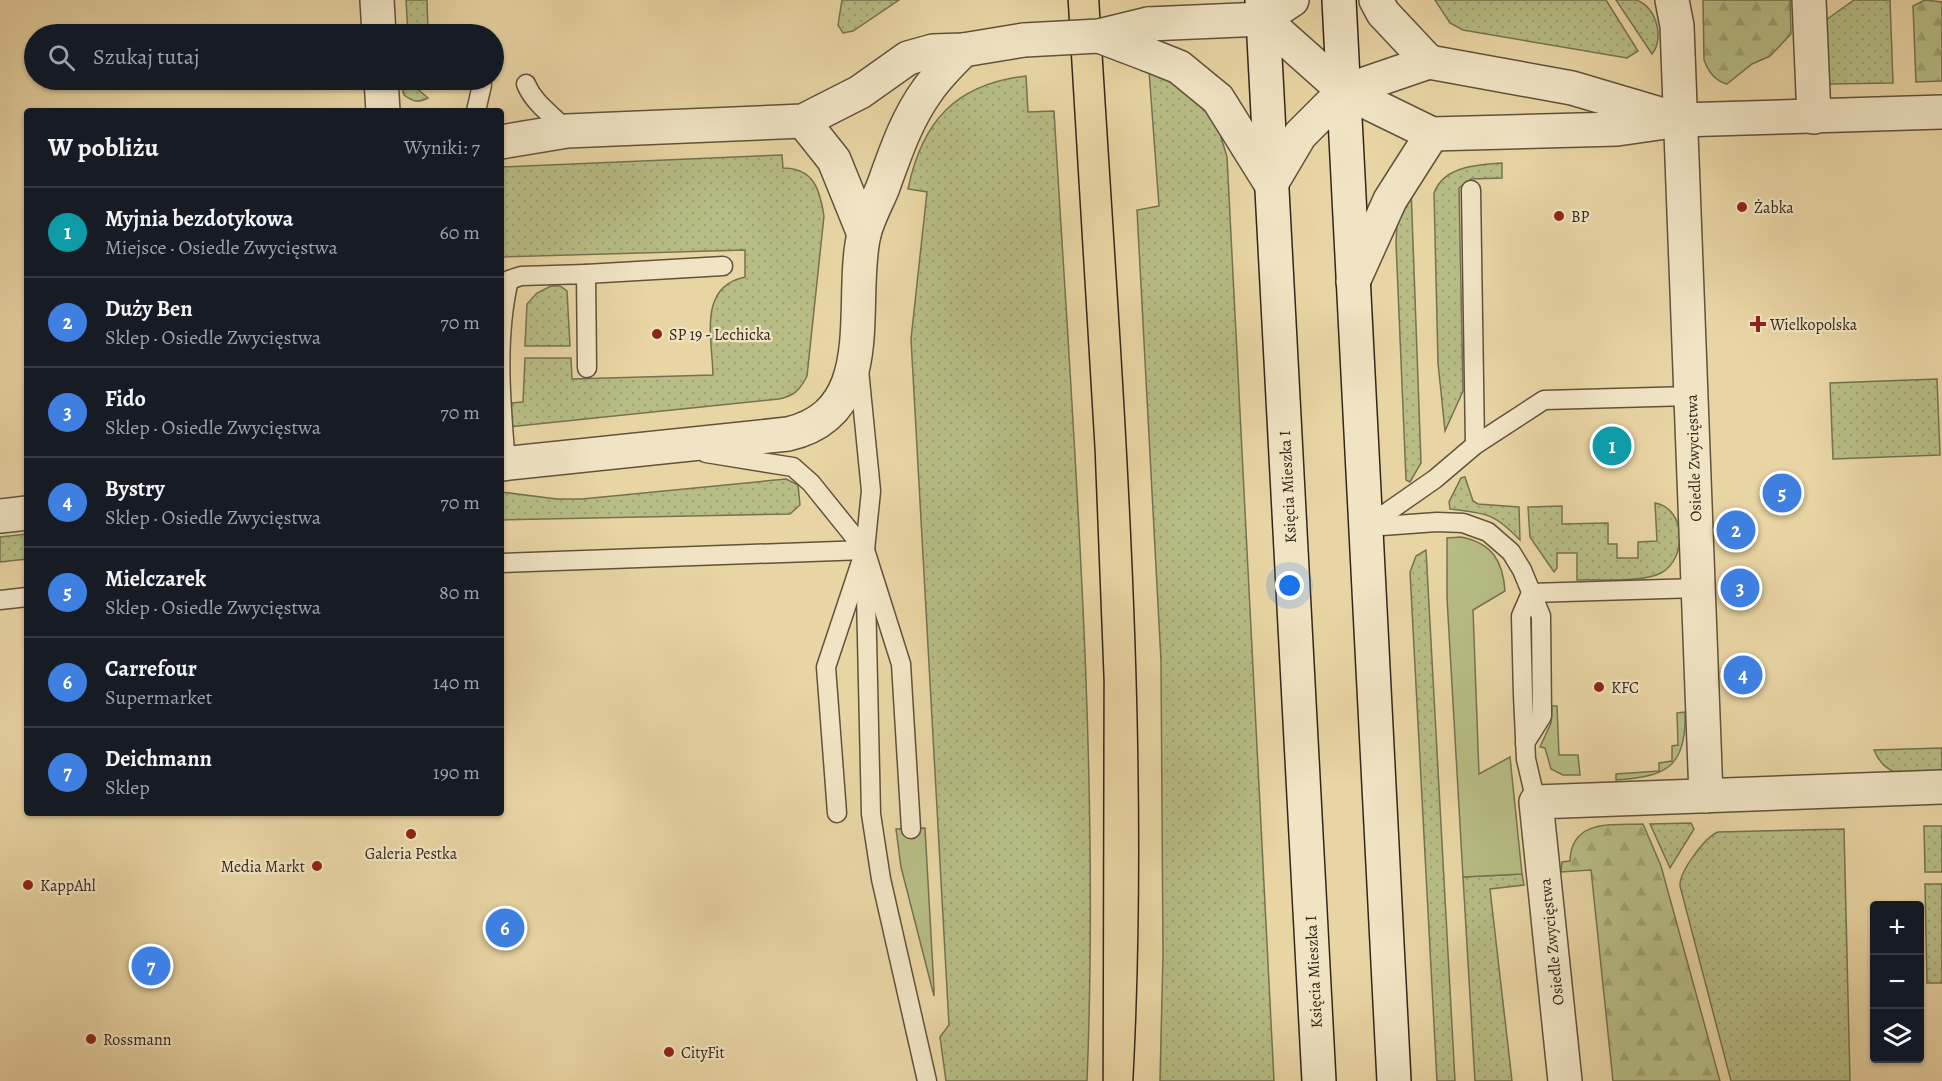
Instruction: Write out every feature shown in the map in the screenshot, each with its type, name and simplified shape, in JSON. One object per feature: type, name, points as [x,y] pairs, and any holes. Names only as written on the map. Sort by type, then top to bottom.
[{"type":"street","points":[[377,0],[378,24]]},
{"type":"street","points":[[1149,39],[1181,0]]},
{"type":"street","points":[[504,141],[567,130],[803,121],[861,92],[908,58],[933,51],[963,50],[1024,40],[1099,36],[1149,39],[1292,0]]},
{"type":"street","points":[[1339,0],[1394,1081]]},
{"type":"street","points":[[1376,0],[1383,13],[1429,62]]},
{"type":"street","name":"Osiedle Zwycięstwa","points":[[1672,0],[1677,26],[1707,796]]},
{"type":"street","points":[[1809,0],[1814,117]]},
{"type":"street","points":[[1262,9],[1344,91],[1432,134],[1617,129],[1680,120],[1942,112]]},
{"type":"street","name":"Księcia Mieszka I","points":[[1262,9],[1319,1081]]},
{"type":"street","points":[[1149,39],[1218,99],[1271,184],[1300,135],[1344,91],[1429,62],[1572,88],[1680,120]]},
{"type":"street","points":[[504,464],[788,434],[808,429],[829,414],[849,385],[857,347],[864,234],[900,141],[917,105],[963,50]]},
{"type":"street","points":[[382,90],[383,108]]},
{"type":"street","points":[[803,121],[834,160],[864,234]]},
{"type":"street","points":[[1353,282],[1390,200],[1432,134]]},
{"type":"street","points":[[0,516],[24,513]]},
{"type":"street","points":[[1536,802],[1942,787]]},
{"type":"street","name":"Osiedle Zwycięstwa","points":[[1536,802],[1564,1081]]},
{"type":"lane","points":[[526,84],[535,100],[567,130]]},
{"type":"lane","points":[[478,108],[481,90]]},
{"type":"lane","points":[[1471,190],[1475,445]]},
{"type":"lane","points":[[504,302],[510,280],[521,276],[723,266]]},
{"type":"lane","points":[[586,274],[587,368]]},
{"type":"lane","points":[[857,347],[871,491],[865,550],[871,814],[881,879],[927,1081]]},
{"type":"lane","points":[[1366,527],[1435,479],[1475,445],[1544,400],[1691,396]]},
{"type":"lane","points":[[662,447],[793,467],[811,483],[865,550],[901,664],[911,828]]},
{"type":"lane","points":[[1366,527],[1437,522],[1462,524],[1488,532],[1511,552],[1522,570],[1541,616],[1542,716],[1525,743]]},
{"type":"lane","points":[[504,563],[865,550]]},
{"type":"lane","points":[[837,813],[826,667],[865,550]]},
{"type":"lane","points":[[1531,593],[1698,588]]},
{"type":"lane","points":[[1541,616],[1555,592]]},
{"type":"lane","points":[[1531,593],[1521,616],[1526,759],[1536,802]]},
{"type":"lane","points":[[0,600],[24,597]]},
{"type":"green space","points":[[406,0],[427,0],[428,24],[407,24]]},
{"type":"green space","points":[[842,0],[899,0],[853,31],[843,33],[838,25]]},
{"type":"green space","points":[[1435,0],[1606,0],[1638,51],[1627,58],[1463,30],[1450,23]]},
{"type":"green space","points":[[1616,0],[1636,0],[1649,9],[1658,31],[1658,40],[1652,54]]},
{"type":"green space","points":[[1703,0],[1790,0],[1791,34],[1770,56],[1752,64],[1727,84],[1723,83],[1712,75],[1704,60]]},
{"type":"green space","points":[[1854,0],[1890,0],[1893,83],[1829,84],[1819,25]]},
{"type":"green space","points":[[1925,0],[1942,2],[1942,81],[1916,82],[1913,6]]},
{"type":"green space","points":[[1149,71],[1182,82],[1216,120],[1227,157],[1274,1081],[1160,1081],[1163,955],[1161,661],[1137,210],[1159,206]]},
{"type":"green space","points":[[1026,76],[1028,112],[1054,111],[1069,353],[1087,717],[1090,960],[1087,1081],[946,1081],[940,1037],[949,1025],[911,339],[927,192],[908,189],[922,144],[933,125],[946,110],[962,97],[980,87],[1001,80]]},
{"type":"green space","points":[[403,90],[419,90],[428,98],[418,101],[404,95]]},
{"type":"green space","points":[[782,155],[783,168],[802,172],[814,182],[824,216],[807,376],[799,389],[779,399],[507,427],[512,403],[523,402],[525,358],[571,358],[572,379],[713,375],[710,330],[714,302],[720,291],[730,283],[745,277],[745,250],[504,257],[504,167]]},
{"type":"green space","points":[[1502,163],[1502,178],[1471,179],[1459,188],[1463,391],[1445,431],[1438,363],[1434,193],[1445,177],[1453,172],[1472,166]]},
{"type":"green space","points":[[1411,187],[1421,463],[1410,482],[1406,480],[1396,242],[1397,221]]},
{"type":"green space","points":[[551,286],[560,286],[567,291],[570,346],[525,346],[527,304],[537,293]]},
{"type":"green space","points":[[1937,379],[1940,455],[1833,459],[1830,383]]},
{"type":"green space","points":[[1465,477],[1473,501],[1478,504],[1519,507],[1520,540],[1496,519],[1473,512],[1450,509],[1449,502],[1461,478]]},
{"type":"green space","points":[[786,479],[798,485],[800,505],[790,514],[504,520],[504,492],[557,499],[582,499]]},
{"type":"green space","points":[[1655,503],[1666,507],[1673,514],[1680,535],[1676,557],[1670,566],[1653,576],[1632,579],[1577,580],[1577,553],[1557,553],[1557,568],[1554,572],[1530,537],[1528,507],[1562,506],[1562,524],[1608,523],[1608,544],[1617,544],[1617,558],[1638,558],[1638,542],[1657,541]]},
{"type":"green space","points":[[24,534],[24,559],[0,562],[0,537]]},
{"type":"green space","points":[[1461,537],[1481,544],[1494,555],[1504,580],[1505,591],[1473,610],[1479,774],[1510,757],[1522,874],[1463,877],[1447,598],[1447,538]]},
{"type":"green space","points":[[1426,550],[1455,1081],[1437,1081],[1410,572],[1416,556]]},
{"type":"green space","points":[[1552,706],[1557,706],[1559,755],[1578,755],[1580,775],[1563,775],[1551,769],[1545,748],[1540,747],[1551,723]]},
{"type":"green space","points":[[1685,712],[1682,745],[1670,766],[1660,772],[1648,776],[1616,780],[1616,774],[1659,771],[1659,763],[1672,761],[1672,746],[1678,745],[1677,713]]},
{"type":"green space","points":[[1942,748],[1942,773],[1921,774],[1902,774],[1886,767],[1874,750]]},
{"type":"green space","points":[[1691,823],[1694,829],[1670,868],[1650,824]]},
{"type":"green space","points":[[1643,824],[1661,866],[1720,1081],[1613,1081],[1591,870],[1561,872],[1562,862],[1570,861],[1572,847],[1585,831],[1607,825]]},
{"type":"green space","points":[[1924,826],[1942,826],[1942,872],[1925,872]]},
{"type":"green space","points":[[925,828],[934,996],[901,867],[896,829]]},
{"type":"green space","points":[[1844,829],[1850,1081],[1731,1081],[1680,886],[1684,872],[1700,848],[1718,832]]},
{"type":"green space","points":[[1522,874],[1524,885],[1490,889],[1512,1081],[1475,1081],[1463,877]]},
{"type":"green space","points":[[1925,884],[1942,884],[1942,983],[1927,983]]},
{"type":"tram line","points":[[1068,0],[1095,451],[1104,681],[1103,1081]]},
{"type":"tram line","points":[[1099,0],[1124,405],[1136,675],[1139,811],[1138,946],[1133,1081]]},
{"type":"place","name":"Żabka","points":[[1742,207]]},
{"type":"place","name":"BP","points":[[1559,216]]},
{"type":"place","name":"Wielkopolska","points":[[1758,324]]},
{"type":"place","name":"SP 19 - Lechicka","points":[[657,334]]},
{"type":"place","name":"Myjnia bezdotykowa","points":[[1612,446]]},
{"type":"place","name":"Mielczarek","points":[[1782,493]]},
{"type":"place","name":"Duży Ben","points":[[1736,530]]},
{"type":"place","name":"Fido","points":[[1740,588]]},
{"type":"place","name":"Bystry","points":[[1743,675]]},
{"type":"place","name":"KFC","points":[[1599,687]]},
{"type":"place","name":"Galeria Pestka","points":[[411,834]]},
{"type":"place","name":"Media Markt","points":[[317,866]]},
{"type":"place","name":"KappAhl","points":[[28,885]]},
{"type":"place","name":"Carrefour","points":[[505,928]]},
{"type":"place","name":"Deichmann","points":[[151,966]]},
{"type":"place","name":"Rossmann","points":[[91,1039]]},
{"type":"place","name":"CityFit","points":[[669,1052]]}]
